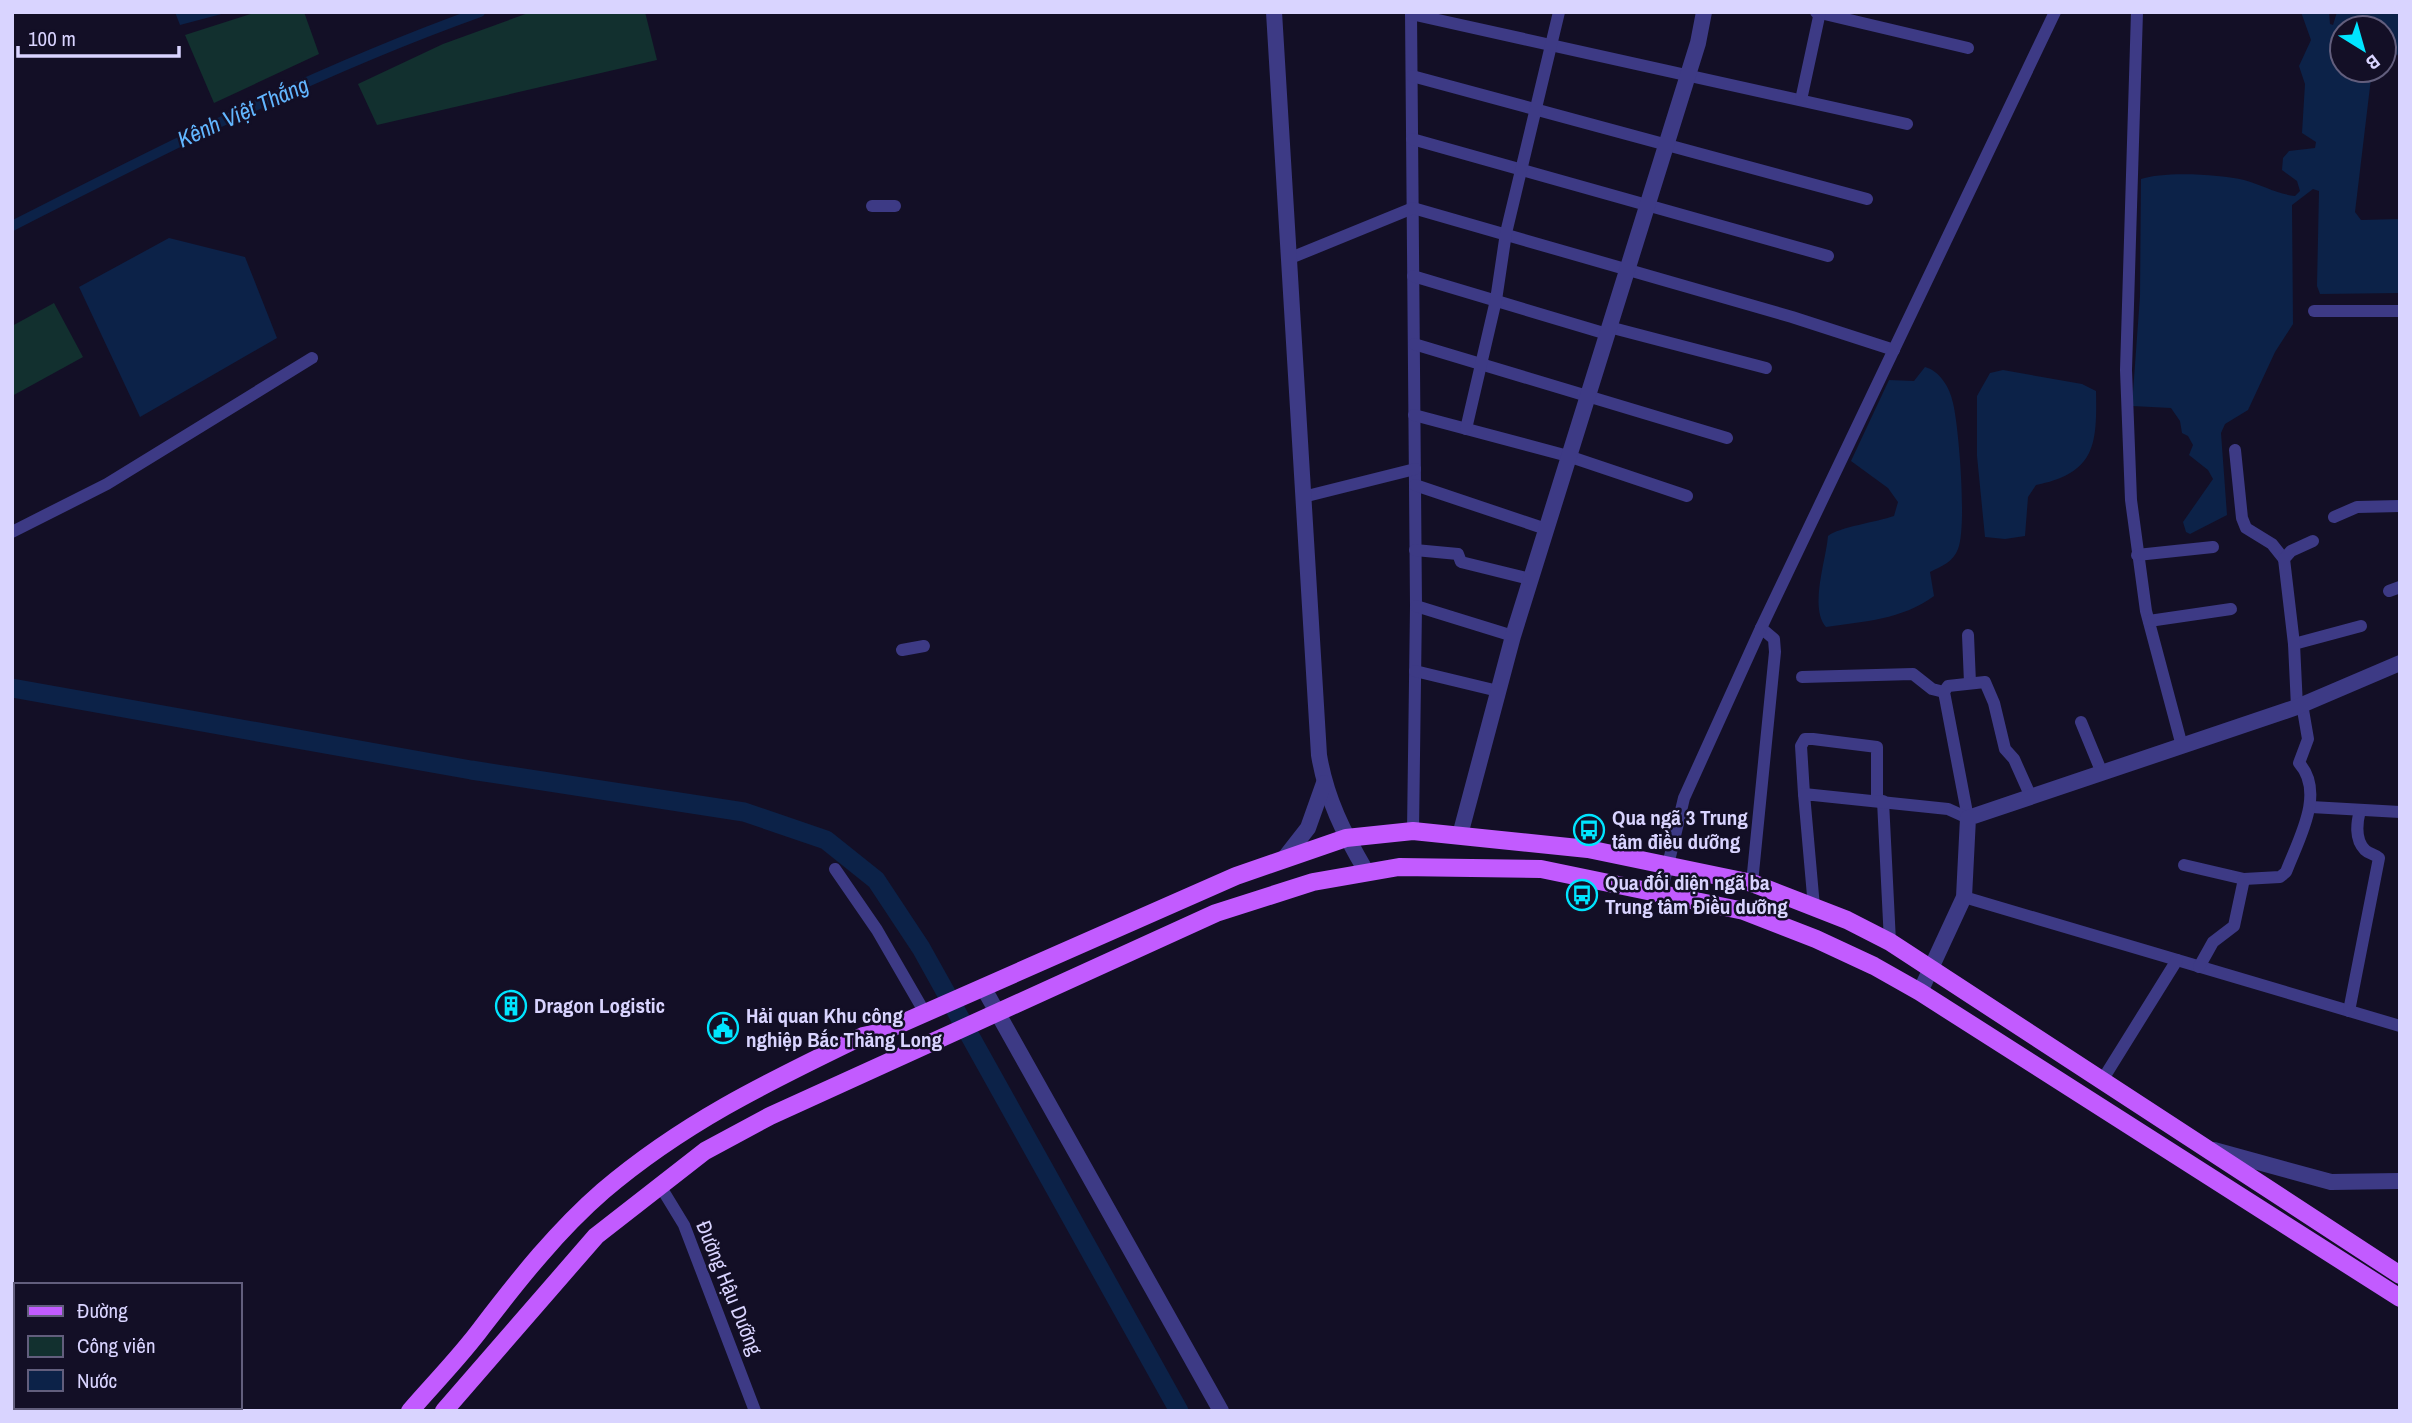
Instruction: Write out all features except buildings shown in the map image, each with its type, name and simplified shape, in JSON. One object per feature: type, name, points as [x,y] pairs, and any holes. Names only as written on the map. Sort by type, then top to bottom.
[{"type":"main road","points":[[410,1411],[484,1325],[495,1307],[568,1225],[601,1193],[648,1154],[734,1099],[863,1036],[882,1032],[931,1011],[1236,876],[1346,838],[1413,831],[1588,849],[1752,883],[1814,907],[1890,942],[1930,967],[2400,1275]]},
{"type":"main road","points":[[444,1411],[596,1236],[659,1184],[705,1151],[770,1116],[1216,913],[1274,892],[1399,867],[1541,869],[1744,911],[1840,950],[1920,992],[2400,1298]]},
{"type":"street","points":[[1274,12],[1303,497],[1324,783],[1346,838],[1366,872]]},
{"type":"street","points":[[1466,429],[1496,300],[1506,233],[1520,170],[1559,12]]},
{"type":"street","points":[[1460,835],[1513,636],[1667,143],[1704,12]]},
{"type":"street","points":[[1661,894],[1684,798],[1761,628],[2055,12]]},
{"type":"street","points":[[2137,12],[2126,370],[2131,500],[2137,555],[2149,621],[2182,746]]},
{"type":"street","points":[[1413,831],[1416,606],[1411,13],[1907,124]]},
{"type":"street","points":[[1801,100],[1818,13],[1968,48]]},
{"type":"street","points":[[1412,76],[1867,199]]},
{"type":"street","points":[[1412,139],[1646,207],[1828,256]]},
{"type":"street","points":[[872,206],[895,206]]},
{"type":"street","points":[[1288,259],[1413,208],[1506,233],[1894,350]]},
{"type":"street","points":[[1413,276],[1608,331],[1766,368]]},
{"type":"street","points":[[2314,311],[2400,312]]},
{"type":"street","points":[[1414,344],[1586,398],[1727,438]]},
{"type":"street","points":[[12,532],[107,484],[312,358]]},
{"type":"street","points":[[1414,415],[1568,456],[1687,496]]},
{"type":"street","points":[[2185,865],[2244,879],[2280,877],[2286,872],[2311,807],[2309,774],[2299,764],[2308,739],[2299,706],[2284,559],[2272,544],[2246,528],[2242,518],[2235,450]]},
{"type":"street","points":[[1303,497],[1415,469]]},
{"type":"street","points":[[1415,485],[1546,529]]},
{"type":"street","points":[[2334,517],[2357,507],[2400,506]]},
{"type":"street","points":[[2284,559],[2291,551],[2313,541]]},
{"type":"street","points":[[2137,555],[2213,547]]},
{"type":"street","points":[[1415,550],[1458,554],[1461,562],[1530,579]]},
{"type":"street","points":[[1416,606],[1513,636]]},
{"type":"street","points":[[2149,621],[2231,609]]},
{"type":"street","points":[[2294,645],[2361,626]]},
{"type":"street","points":[[1752,883],[1776,648],[1771,635],[1761,628]]},
{"type":"street","points":[[1968,635],[1970,683]]},
{"type":"street","points":[[902,650],[924,646]]},
{"type":"street","points":[[1804,794],[1954,810],[1968,818],[2299,706],[2400,663]]},
{"type":"street","points":[[1415,671],[1498,691]]},
{"type":"street","points":[[1802,677],[1913,674],[1932,689],[1944,692]]},
{"type":"street","points":[[1920,992],[1964,897],[1968,818],[1944,692],[1948,686],[1983,682],[1988,688],[2005,749],[2014,759],[2031,797]]},
{"type":"street","points":[[2081,722],[2102,773]]},
{"type":"street","points":[[1814,907],[1801,746],[1805,739],[1813,739],[1877,747],[1890,942]]},
{"type":"street","points":[[1283,860],[1308,828],[1324,783]]},
{"type":"street","points":[[2311,807],[2400,812]]},
{"type":"street","points":[[2349,1011],[2379,858],[2365,850],[2360,840],[2356,827],[2360,810]]},
{"type":"street","points":[[835,869],[931,1011]]},
{"type":"street","points":[[2199,967],[2213,942],[2234,926],[2244,879]]},
{"type":"street","points":[[1964,897],[2400,1026]]},
{"type":"street","points":[[2103,1079],[2177,960]]},
{"type":"street","points":[[983,987],[1221,1411]]},
{"type":"street","points":[[2208,1149],[2331,1182],[2400,1181]]},
{"type":"street","name":"Đường Hậu Dưỡng","points":[[659,1184],[684,1225],[755,1411]]},
{"type":"green space","points":[[257,12],[304,12],[319,54],[214,103],[185,35]]},
{"type":"green space","points":[[531,12],[645,12],[657,60],[377,125],[358,84],[443,44]]},
{"type":"green space","points":[[54,303],[83,357],[12,396],[12,326]]},
{"type":"water","points":[[175,12],[229,12],[180,25]]},
{"type":"water","points":[[2301,12],[2329,12],[2328,84],[2370,84],[2355,212],[2361,220],[2400,219],[2400,293],[2320,294],[2317,286],[2319,191],[2313,189],[2292,205],[2293,324],[2275,352],[2248,410],[2225,424],[2221,433],[2227,515],[2190,534],[2186,532],[2183,522],[2213,479],[2208,470],[2189,455],[2193,445],[2188,436],[2182,433],[2180,421],[2171,408],[2132,406],[2140,296],[2141,179],[2177,174],[2207,175],[2244,180],[2295,196],[2300,191],[2297,181],[2282,170],[2283,158],[2289,151],[2315,148],[2316,142],[2302,133],[2305,84],[2299,66],[2311,40]]},
{"type":"water","points":[[2337,12],[2400,12],[2400,54],[2398,14]]},
{"type":"water","points":[[169,238],[245,257],[277,338],[140,417],[79,287]]},
{"type":"water","points":[[1925,367],[1940,376],[1952,397],[1960,454],[1962,500],[1958,549],[1943,566],[1930,572],[1934,596],[1921,604],[1896,615],[1826,627],[1821,618],[1819,596],[1828,536],[1894,516],[1898,502],[1888,488],[1851,461],[1889,380],[1914,381]]},
{"type":"water","points":[[2003,370],[2082,384],[2096,391],[2095,426],[2089,453],[2082,464],[2071,473],[2036,485],[2028,497],[2025,536],[2005,539],[1985,537],[1977,456],[1977,396],[1990,373]]},
{"type":"waterway","name":"Kênh Việt Thắng","points":[[12,226],[185,139],[301,85],[480,12]]},
{"type":"waterway","points":[[12,688],[471,770],[744,812],[826,840],[876,880],[921,948],[1179,1411]]},
{"type":"place","name":"Qua ngã 3 Trung tâm điều dưỡng","points":[[1589,830]]},
{"type":"place","name":"Qua đối diện ngã ba Trung tâm Điều dưỡng","points":[[1582,895]]},
{"type":"place","name":"Dragon Logistic","points":[[511,1006]]},
{"type":"place","name":"Hải quan Khu công nghiệp Bắc Thăng Long","points":[[723,1028]]}]
